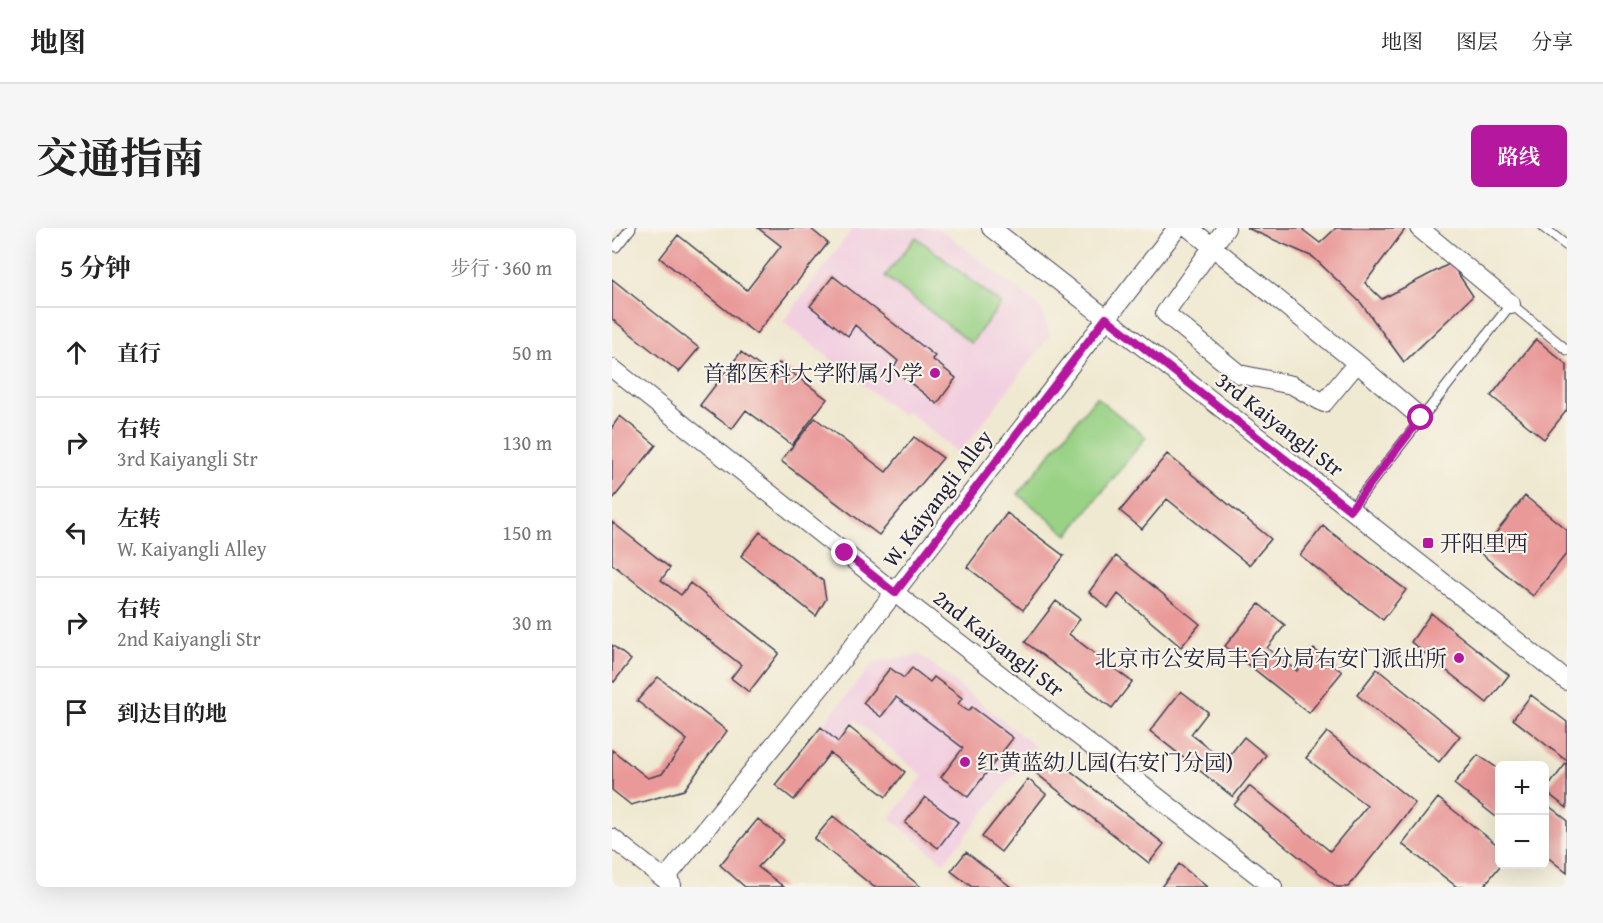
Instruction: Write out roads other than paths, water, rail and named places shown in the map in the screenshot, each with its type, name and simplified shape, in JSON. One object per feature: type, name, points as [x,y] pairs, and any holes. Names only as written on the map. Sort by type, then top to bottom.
[{"type":"street","name":"3rd Kaiyangli Str","points":[[991,228],[1567,681]]},
{"type":"street","name":"W. Kaiyangli Alley","points":[[670,883],[1177,228]]},
{"type":"street","points":[[1189,228],[1357,363],[1421,418]]},
{"type":"street","points":[[1226,228],[1166,313],[1239,374],[1292,385],[1324,404],[1357,363]]},
{"type":"street","points":[[1419,228],[1511,304]]},
{"type":"street","name":"2nd Kaiyangli Str","points":[[612,368],[895,593],[1273,887]]},
{"type":"street","points":[[612,838],[670,883]]},
{"type":"lane","points":[[613,247],[631,228]]},
{"type":"lane","points":[[1544,228],[1567,246]]},
{"type":"lane","points":[[1350,510],[1511,304],[1567,350]]},
{"type":"place","name":"首都医科大学附属小学","points":[[935,373]]},
{"type":"place","name":"开阳里西","points":[[1428,543]]},
{"type":"place","name":"北京市公安局丰台分局右安门派出所","points":[[1459,658]]},
{"type":"place","name":"红黄蓝幼儿园(右安门分园)","points":[[965,762]]}]
